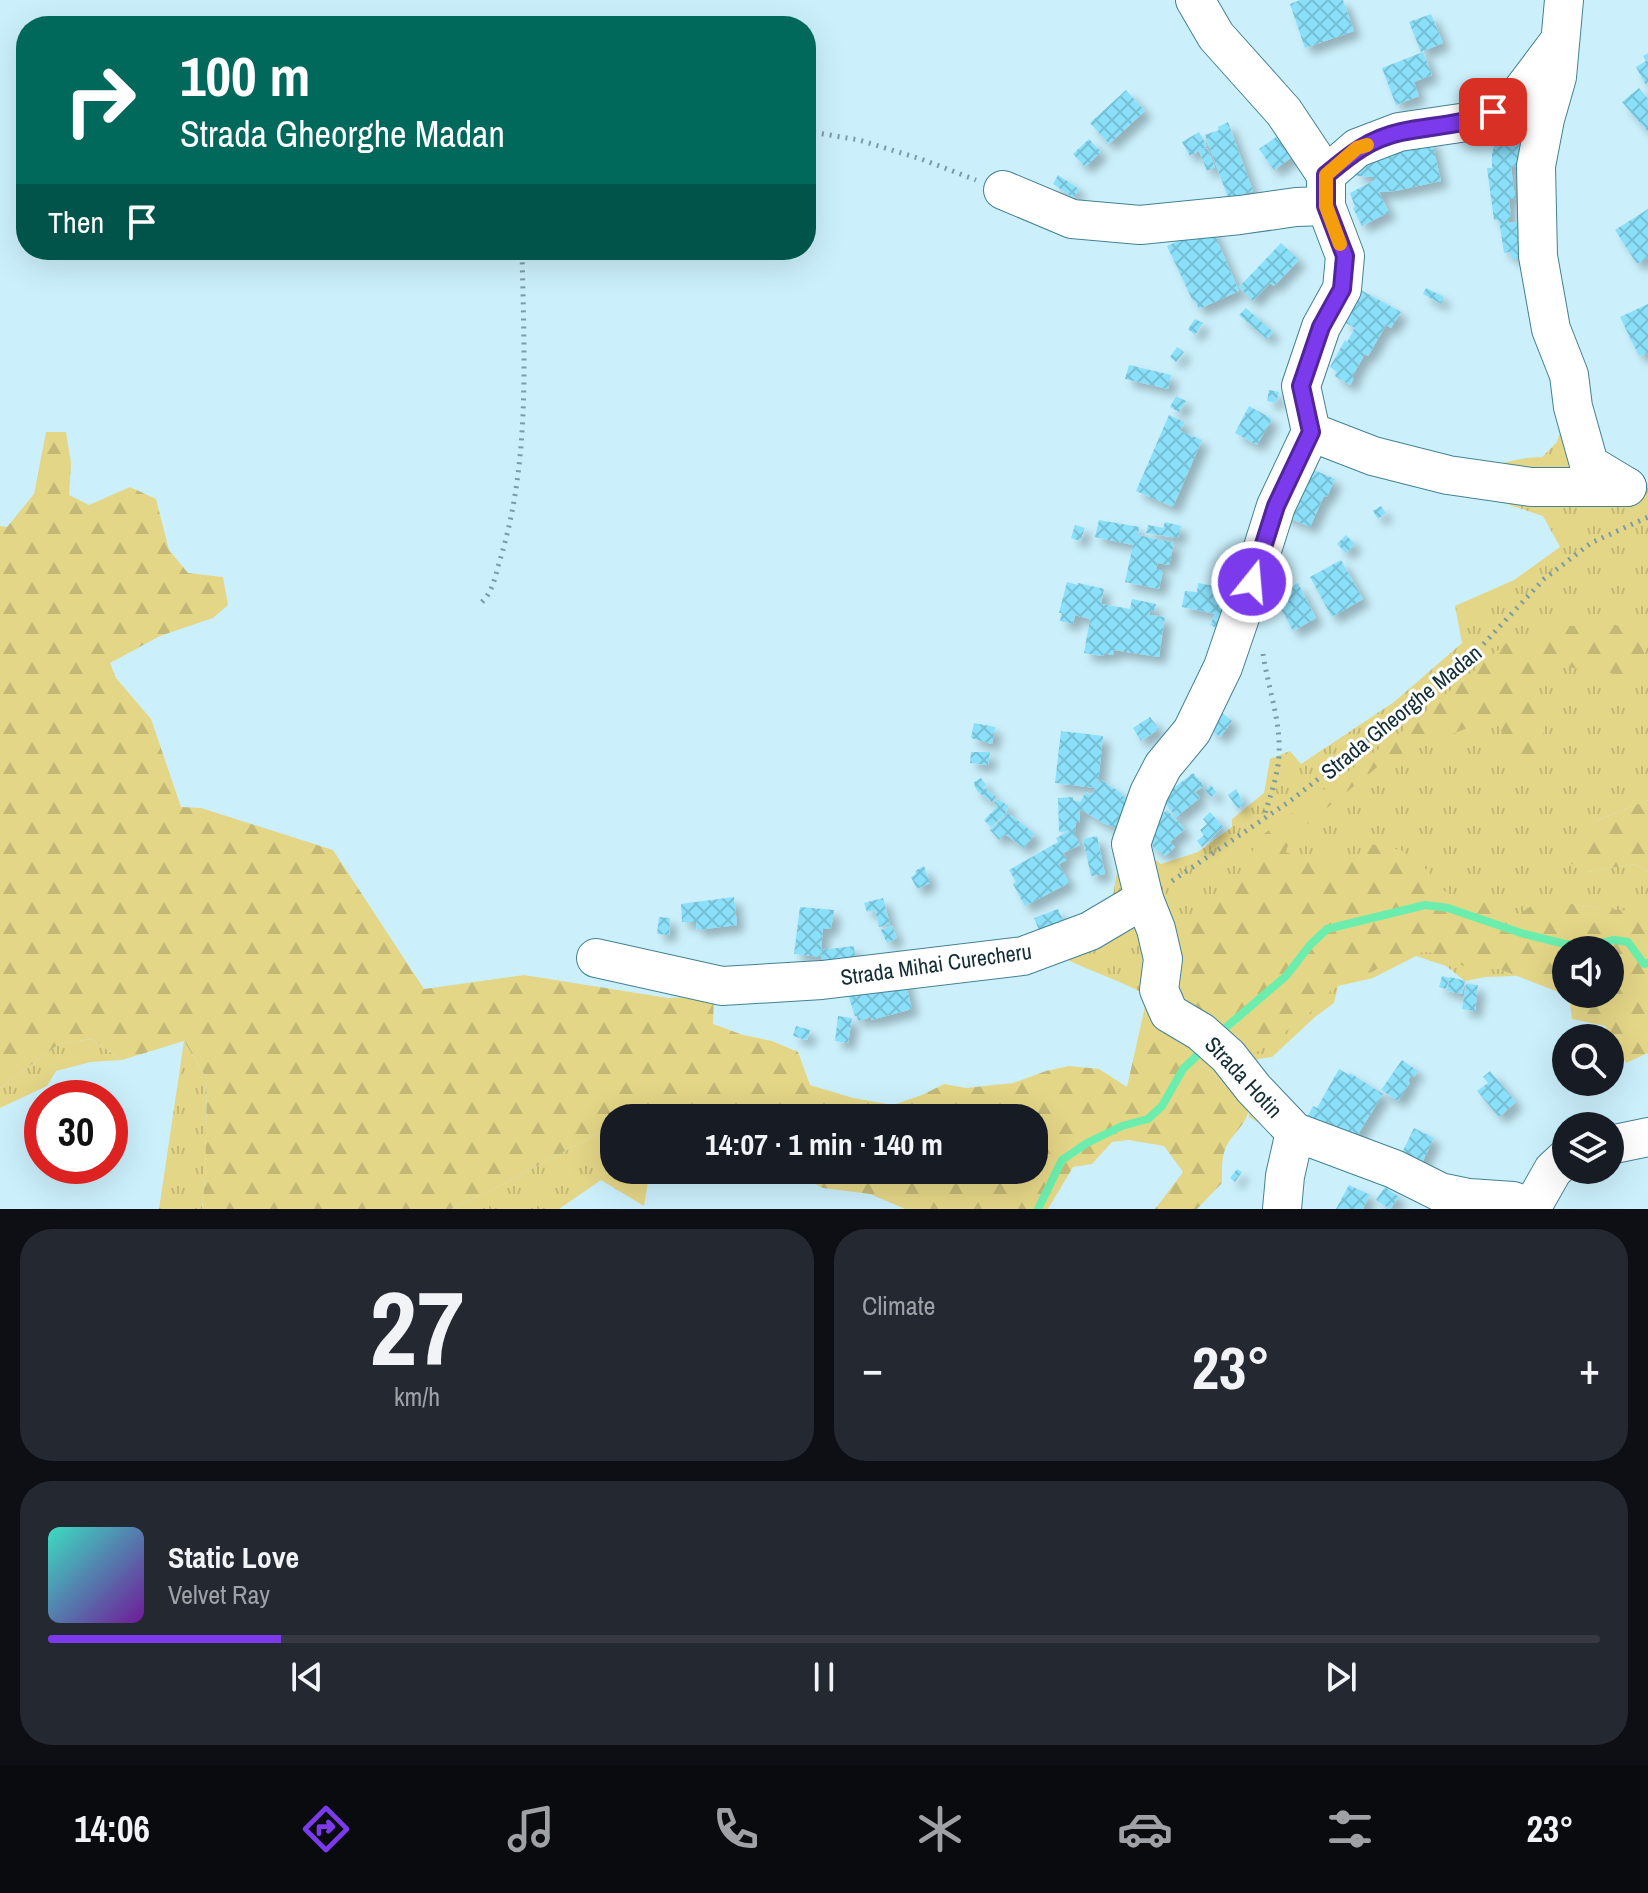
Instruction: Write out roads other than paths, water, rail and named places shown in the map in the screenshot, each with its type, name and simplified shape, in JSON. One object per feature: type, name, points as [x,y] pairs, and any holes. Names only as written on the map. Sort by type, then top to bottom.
[{"type":"street","points":[[1144,899],[1131,844],[1149,793],[1163,766],[1192,731],[1223,667],[1276,506],[1311,432],[1301,386],[1321,327],[1342,289],[1345,256],[1326,191],[1284,112],[1216,36],[1195,0]]},
{"type":"street","points":[[1564,0],[1557,77],[1536,166],[1538,256],[1551,329],[1569,375],[1573,407],[1589,464],[1641,500]]},
{"type":"street","points":[[1003,190],[1072,219],[1140,225],[1296,207],[1326,191],[1357,148],[1399,132],[1474,121],[1512,104],[1559,40]]},
{"type":"street","points":[[1311,432],[1373,456],[1448,475],[1641,500]]},
{"type":"street","name":"Strada Mihai Curecheru","points":[[596,958],[722,986],[822,980],[1023,956],[1090,931],[1144,899]]},
{"type":"street","name":"Strada Hotin","points":[[1144,899],[1163,959],[1159,990],[1169,1013],[1201,1032],[1228,1056],[1295,1132],[1394,1169],[1440,1192],[1469,1198],[1513,1201],[1533,1208],[1552,1172]]},
{"type":"street","name":"Strada Hotin","points":[[1282,1209],[1285,1176],[1295,1132]]},
{"type":"street","points":[[1624,1142],[1648,1137]]},
{"type":"waterway","points":[[1217,1035],[1286,976],[1327,929],[1425,905],[1448,908],[1524,934],[1565,944],[1598,944],[1614,940],[1628,942],[1644,964],[1648,963]]},
{"type":"waterway","points":[[1038,1209],[1062,1160],[1087,1143],[1122,1126],[1148,1119],[1162,1106],[1183,1069],[1205,1048]]}]
